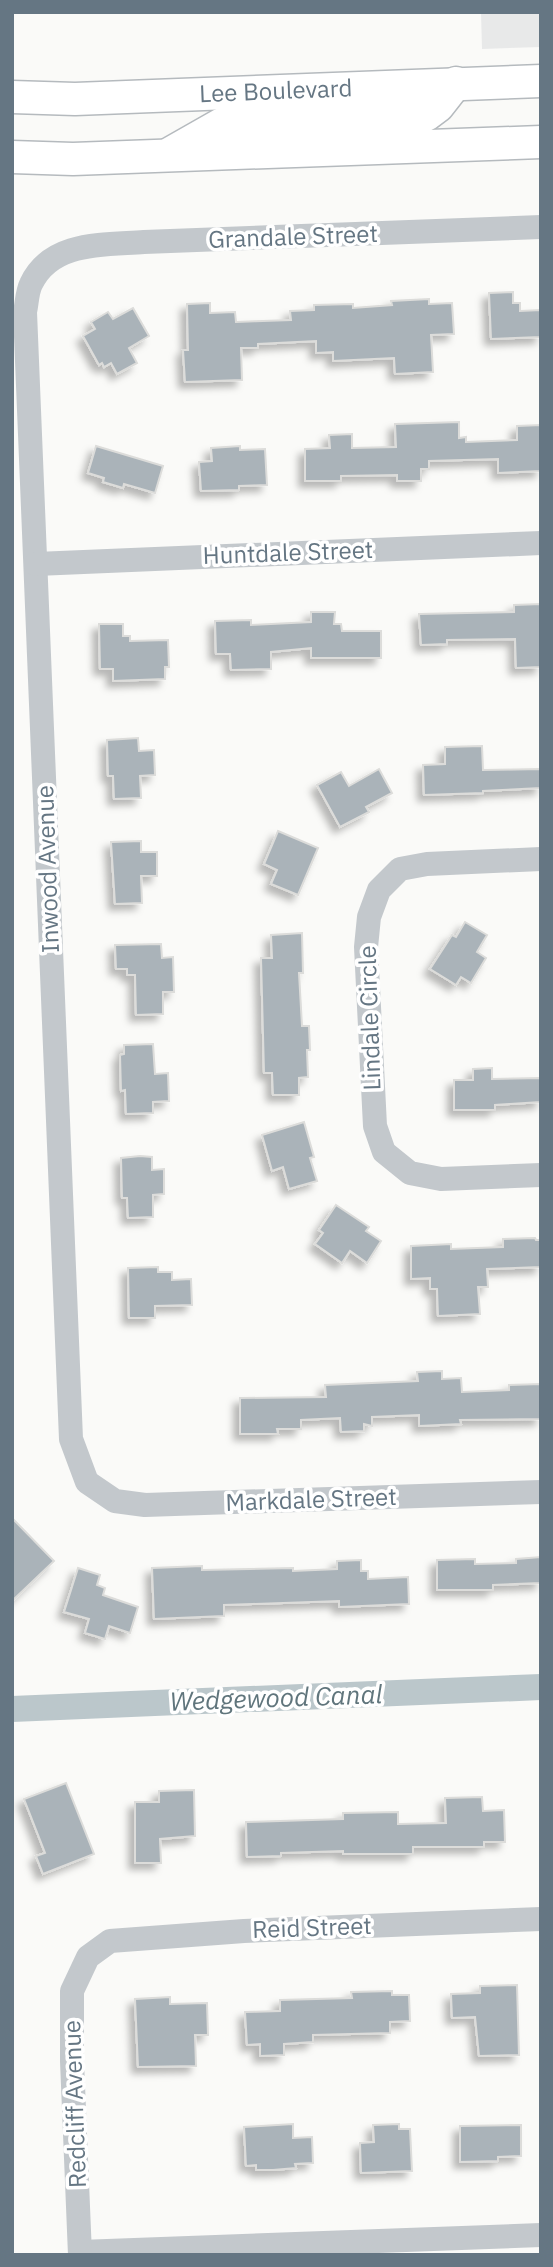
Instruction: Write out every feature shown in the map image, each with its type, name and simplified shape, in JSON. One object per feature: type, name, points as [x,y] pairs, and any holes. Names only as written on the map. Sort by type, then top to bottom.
[{"type":"main road","name":"Lee Boulevard","points":[[12,97],[75,99],[541,81]]},
{"type":"main road","points":[[167,156],[222,124],[426,115],[438,106],[456,83]]},
{"type":"main road","points":[[12,157],[73,159],[541,142]]},
{"type":"street","name":"Grandale Street","points":[[48,260],[82,246],[541,227]]},
{"type":"street","name":"Inwood Avenue","points":[[48,260],[30,285],[25,312],[71,1439],[87,1482]]},
{"type":"street","name":"Huntdale Street","points":[[36,564],[541,543]]},
{"type":"street","name":"Lindale Circle","points":[[541,859],[427,864],[400,869],[379,890],[369,917],[366,947],[374,1126],[384,1152],[410,1172],[441,1179],[541,1175]]},
{"type":"street","name":"Markdale Street","points":[[87,1482],[115,1501],[145,1505],[541,1492]]},
{"type":"street","name":"Reid Street","points":[[88,1957],[110,1941],[244,1931],[541,1919]]},
{"type":"street","name":"Redcliff Avenue","points":[[80,2253],[72,2061],[72,1991],[88,1957]]},
{"type":"street","points":[[80,2253],[393,2247],[541,2235]]},
{"type":"shaded area","points":[[481,12],[541,12],[541,47],[482,49]]},
{"type":"building","points":[[513,292],[513,303],[520,303],[520,311],[541,310],[541,337],[491,339],[489,293]]},
{"type":"building","points":[[429,299],[429,304],[452,303],[454,334],[431,335],[433,372],[395,374],[394,358],[333,361],[333,352],[316,353],[316,341],[258,344],[258,348],[241,348],[242,380],[185,382],[183,350],[188,350],[187,304],[210,303],[210,313],[235,312],[236,322],[291,320],[290,311],[314,310],[314,305],[353,304],[353,308],[392,305],[391,301]]},
{"type":"building","points":[[133,308],[149,336],[129,348],[137,363],[117,374],[111,363],[104,367],[102,363],[99,365],[83,336],[95,329],[91,322],[108,312],[113,319]]},
{"type":"building","points":[[459,422],[459,438],[466,437],[466,442],[517,440],[517,426],[541,425],[541,471],[498,473],[498,459],[429,461],[429,469],[421,469],[421,481],[397,481],[397,475],[341,476],[341,481],[305,481],[305,449],[330,448],[329,435],[352,434],[352,448],[396,447],[395,424]]},
{"type":"building","points":[[96,446],[163,466],[155,493],[124,484],[123,488],[103,482],[104,478],[88,473]]},
{"type":"building","points":[[240,446],[240,450],[265,449],[267,485],[239,486],[239,490],[201,491],[199,462],[212,461],[211,448]]},
{"type":"building","points":[[541,604],[541,667],[516,668],[515,639],[447,640],[447,644],[421,645],[419,614],[514,612],[514,605]]},
{"type":"building","points":[[311,612],[335,612],[334,624],[341,624],[342,631],[381,631],[381,658],[311,658],[311,648],[271,652],[271,669],[231,670],[230,654],[216,654],[215,621],[251,620],[251,625],[311,622]]},
{"type":"building","points":[[99,624],[123,624],[123,636],[130,636],[130,641],[168,640],[169,667],[165,667],[165,679],[113,681],[113,669],[100,669]]},
{"type":"building","points":[[138,738],[139,751],[154,750],[155,775],[140,776],[141,798],[114,799],[113,776],[108,776],[107,740]]},
{"type":"building","points":[[482,746],[483,770],[541,769],[541,788],[424,795],[423,765],[445,764],[445,747]]},
{"type":"building","points":[[379,769],[392,793],[366,807],[369,812],[340,827],[317,785],[341,772],[349,786]]},
{"type":"building","points":[[278,831],[318,848],[298,895],[271,884],[277,870],[264,864]]},
{"type":"building","points":[[141,841],[141,852],[157,852],[157,876],[141,876],[142,903],[115,904],[111,842]]},
{"type":"building","points":[[465,922],[487,935],[477,952],[486,958],[471,983],[461,977],[456,985],[430,969],[452,935],[456,937]]},
{"type":"building","points":[[302,933],[303,973],[299,973],[302,1026],[309,1026],[308,1077],[299,1078],[299,1095],[273,1095],[272,1073],[264,1073],[261,958],[272,958],[271,935]]},
{"type":"building","points":[[161,944],[162,958],[173,957],[174,992],[163,992],[163,1014],[136,1015],[135,975],[127,975],[127,969],[116,969],[115,945]]},
{"type":"building","points":[[153,1044],[155,1074],[168,1073],[169,1101],[153,1102],[153,1113],[126,1114],[125,1090],[121,1091],[120,1055],[124,1054],[124,1045]]},
{"type":"building","points":[[492,1068],[492,1079],[541,1078],[541,1102],[495,1105],[495,1110],[454,1110],[454,1080],[473,1080],[473,1069]]},
{"type":"building","points":[[304,1122],[314,1157],[310,1158],[317,1181],[289,1189],[283,1167],[272,1171],[262,1135]]},
{"type":"building","points":[[152,1157],[152,1170],[164,1169],[164,1194],[153,1195],[153,1217],[128,1218],[127,1198],[122,1198],[121,1158]]},
{"type":"building","points":[[336,1205],[369,1227],[366,1231],[381,1241],[367,1263],[350,1251],[342,1263],[315,1244],[323,1233],[319,1230]]},
{"type":"building","points":[[503,1239],[541,1240],[541,1267],[487,1269],[488,1287],[478,1287],[480,1314],[438,1316],[437,1289],[430,1289],[430,1278],[411,1279],[411,1246],[451,1244],[451,1249],[503,1247]]},
{"type":"building","points":[[158,1267],[158,1272],[172,1272],[172,1280],[191,1279],[192,1305],[155,1306],[155,1318],[129,1318],[128,1268]]},
{"type":"building","points":[[442,1371],[442,1379],[461,1378],[462,1392],[509,1390],[509,1385],[541,1384],[541,1419],[460,1420],[461,1424],[419,1426],[419,1415],[372,1417],[372,1426],[364,1424],[364,1431],[341,1432],[340,1418],[301,1420],[301,1429],[277,1429],[278,1434],[240,1434],[240,1398],[326,1397],[325,1385],[418,1381],[417,1372]]},
{"type":"building","points":[[12,1518],[54,1561],[12,1601]]},
{"type":"building","points":[[541,1557],[541,1583],[493,1585],[493,1590],[437,1590],[437,1560],[475,1559],[475,1564],[516,1563],[516,1559]]},
{"type":"building","points":[[361,1560],[361,1571],[368,1571],[368,1579],[408,1577],[409,1604],[339,1607],[339,1601],[224,1605],[224,1616],[154,1619],[152,1568],[202,1566],[202,1570],[293,1568],[293,1571],[337,1569],[337,1561]]},
{"type":"building","points":[[78,1568],[100,1575],[97,1585],[105,1588],[103,1595],[138,1607],[130,1633],[109,1626],[105,1639],[85,1633],[89,1619],[64,1612]]},
{"type":"building","points":[[66,1783],[94,1854],[43,1874],[36,1856],[45,1853],[24,1799]]},
{"type":"building","points":[[194,1790],[195,1836],[160,1839],[161,1863],[135,1863],[135,1802],[159,1802],[159,1791]]},
{"type":"building","points":[[482,1797],[483,1811],[504,1810],[505,1842],[484,1842],[484,1847],[413,1847],[413,1854],[343,1854],[343,1851],[247,1857],[246,1822],[343,1819],[343,1813],[398,1812],[398,1824],[446,1823],[445,1798]]},
{"type":"building","points":[[517,1985],[519,2055],[479,2056],[475,2017],[452,2018],[451,1994],[480,1993],[480,1986]]},
{"type":"building","points":[[392,1991],[392,1995],[409,1995],[410,2021],[390,2022],[390,2033],[313,2035],[313,2042],[284,2044],[284,2055],[260,2056],[260,2044],[247,2045],[245,2012],[280,2011],[280,2000],[352,1998],[351,1992]]},
{"type":"building","points":[[170,1997],[170,2004],[207,2003],[208,2035],[195,2035],[196,2066],[138,2067],[135,1999]]},
{"type":"building","points":[[293,2124],[293,2138],[312,2137],[313,2163],[295,2164],[296,2168],[273,2170],[256,2170],[256,2165],[246,2166],[244,2127]]},
{"type":"building","points":[[399,2124],[399,2129],[410,2129],[412,2171],[361,2173],[360,2143],[374,2142],[373,2125]]},
{"type":"building","points":[[521,2125],[521,2156],[498,2157],[498,2161],[460,2162],[460,2126]]},
{"type":"waterway","name":"Wedgewood Canal","points":[[12,1709],[541,1687]]}]
